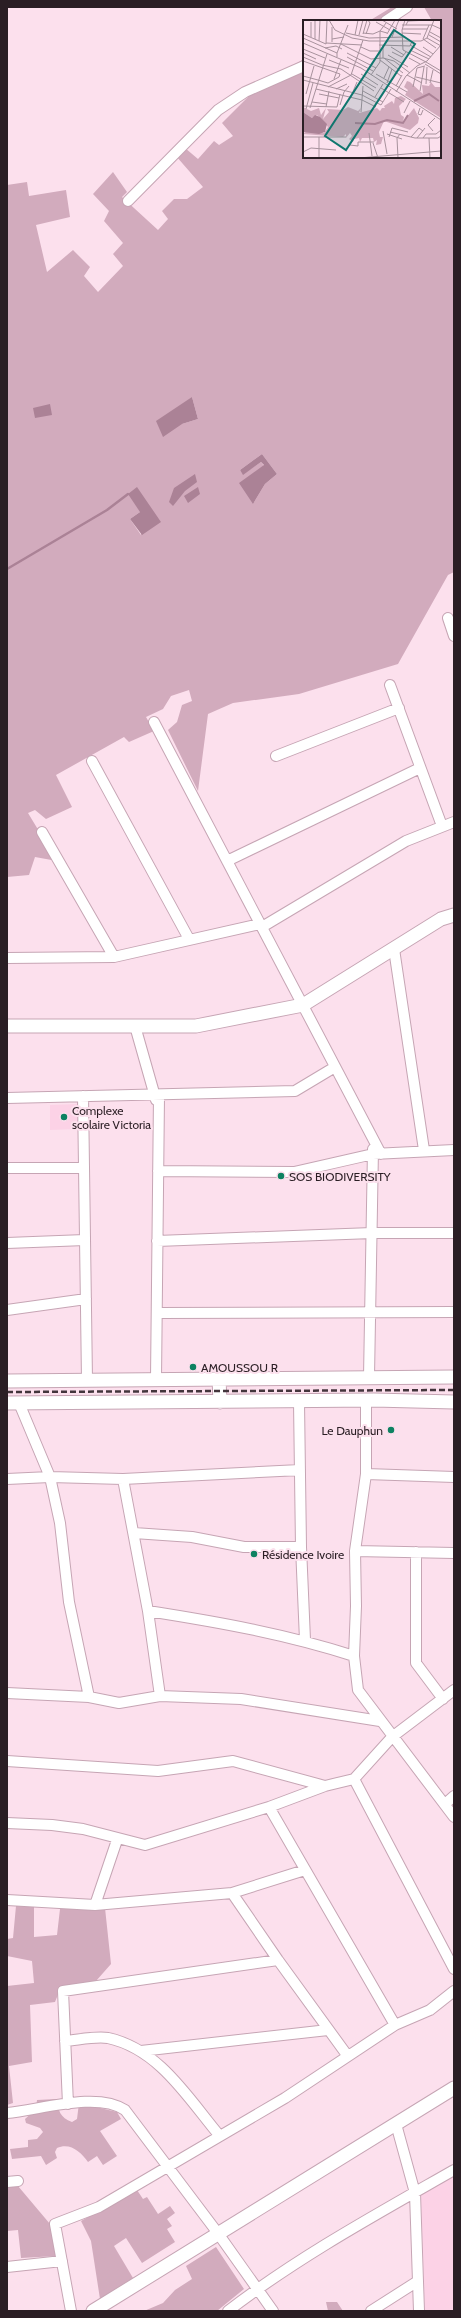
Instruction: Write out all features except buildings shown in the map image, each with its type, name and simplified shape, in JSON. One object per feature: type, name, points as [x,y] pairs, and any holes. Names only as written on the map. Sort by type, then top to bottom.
[{"type":"main road","points":[[7,1026],[196,1026],[303,1005],[441,919],[454,914]]},
{"type":"main road","points":[[7,1381],[454,1377]]},
{"type":"main road","points":[[219,1378],[220,1402]]},
{"type":"main road","points":[[13,1402],[454,1402]]},
{"type":"main road","points":[[93,2311],[218,2232],[454,2088]]},
{"type":"street","points":[[388,20],[407,7]]},
{"type":"street","points":[[128,201],[218,110],[245,92],[303,66]]},
{"type":"street","points":[[448,618],[454,636]]},
{"type":"street","points":[[390,685],[442,826]]},
{"type":"street","points":[[276,756],[399,708]]},
{"type":"street","points":[[154,722],[374,1140],[377,1154],[372,1233],[369,1377]]},
{"type":"street","points":[[92,761],[189,940]]},
{"type":"street","points":[[227,861],[420,768]]},
{"type":"street","points":[[7,958],[114,957],[261,926],[406,840],[454,822]]},
{"type":"street","points":[[42,832],[114,957]]},
{"type":"street","points":[[394,949],[424,1150]]},
{"type":"street","points":[[135,1026],[157,1095],[158,1108],[156,1379]]},
{"type":"street","points":[[7,1098],[295,1091],[336,1067]]},
{"type":"street","points":[[84,1096],[87,1380]]},
{"type":"street","points":[[158,1171],[294,1172],[377,1154],[424,1150],[454,1150]]},
{"type":"street","points":[[7,1168],[84,1168]]},
{"type":"street","points":[[157,1241],[372,1233],[454,1233]]},
{"type":"street","points":[[7,1243],[85,1240]]},
{"type":"street","points":[[7,1310],[86,1299]]},
{"type":"street","points":[[157,1313],[454,1312]]},
{"type":"street","points":[[366,1401],[366,1474],[355,1551],[354,1656],[358,1690],[392,1737],[454,1817]]},
{"type":"street","points":[[13,1402],[50,1477],[60,1523],[69,1602],[89,1697]]},
{"type":"street","points":[[299,1402],[301,1547],[305,1640]]},
{"type":"street","points":[[7,1479],[50,1477],[123,1479],[300,1470]]},
{"type":"street","points":[[366,1474],[454,1477]]},
{"type":"street","points":[[123,1479],[148,1611],[160,1696]]},
{"type":"street","points":[[134,1533],[192,1537],[244,1547],[301,1547]]},
{"type":"street","points":[[355,1551],[454,1553]]},
{"type":"street","points":[[416,1552],[416,1663],[443,1699]]},
{"type":"street","points":[[148,1611],[216,1621],[305,1640],[354,1656]]},
{"type":"street","points":[[7,1823],[52,1825],[83,1829],[117,1840],[145,1845],[269,1807],[325,1786],[354,1779],[392,1737],[454,1690]]},
{"type":"street","points":[[7,1693],[89,1697],[119,1703],[160,1696],[241,1699],[380,1721]]},
{"type":"street","points":[[7,1761],[158,1770],[233,1761],[325,1786]]},
{"type":"street","points":[[354,1779],[454,1969]]},
{"type":"street","points":[[445,1804],[454,1796]]},
{"type":"street","points":[[269,1807],[395,2025]]},
{"type":"street","points":[[95,1905],[117,1840]]},
{"type":"street","points":[[7,1900],[95,1905],[232,1893],[305,1870]]},
{"type":"street","points":[[232,1893],[278,1960],[347,2055]]},
{"type":"street","points":[[68,2104],[63,1992],[278,1960]]},
{"type":"street","points":[[71,2311],[55,2224],[98,2207],[219,2135],[285,2098],[347,2055],[395,2025],[430,2010],[454,1991]]},
{"type":"street","points":[[141,2051],[328,2030]]},
{"type":"street","points":[[65,2041],[107,2038],[141,2051],[159,2064],[219,2135]]},
{"type":"street","points":[[7,2113],[68,2104],[108,2103],[118,2105],[130,2117],[166,2167],[218,2232],[273,2311]]},
{"type":"street","points":[[396,2124],[415,2192],[420,2311]]},
{"type":"street","points":[[228,2311],[257,2288],[454,2170]]},
{"type":"street","points":[[7,2182],[18,2181]]},
{"type":"street","points":[[7,2267],[62,2261]]},
{"type":"street","points":[[371,2311],[418,2281]]},
{"type":"shaded area","points":[[394,7],[401,20],[371,20]]},
{"type":"shaded area","points":[[424,7],[454,7],[454,572],[448,575],[398,664],[299,694],[233,703],[208,714],[198,791],[168,730],[177,722],[182,705],[192,701],[189,690],[171,696],[163,709],[146,717],[154,731],[129,742],[124,737],[56,775],[72,807],[46,819],[35,810],[28,813],[57,861],[35,857],[29,875],[7,877],[7,185],[27,182],[29,196],[66,190],[70,217],[36,225],[47,272],[73,250],[90,267],[84,276],[98,292],[123,266],[113,254],[123,243],[104,221],[109,211],[93,194],[113,172],[127,192],[122,197],[158,230],[168,219],[162,211],[174,199],[187,199],[203,187],[176,156],[185,148],[198,159],[214,141],[219,145],[233,136],[222,123],[260,85],[303,60],[303,158],[441,158],[441,20],[431,20]],"holes":[[[192,397],[198,419],[182,424]],[[262,454],[277,474],[265,484],[253,504],[264,466],[261,462],[243,474],[240,470]],[[140,512],[141,535],[130,519]]]},
{"type":"shaded area","points":[[192,397],[198,419],[182,424],[163,437],[156,421]]},
{"type":"shaded area","points":[[50,404],[52,415],[35,418],[33,408]]},
{"type":"shaded area","points":[[262,454],[277,474],[265,484],[253,504],[239,483],[264,465],[261,462],[243,475],[240,470]]},
{"type":"shaded area","points":[[195,474],[197,482],[185,491],[173,506],[169,502],[174,488]]},
{"type":"shaded area","points":[[137,487],[161,522],[142,535],[130,519],[140,512],[128,494]]},
{"type":"shaded area","points":[[198,487],[200,494],[188,503],[184,496]]},
{"type":"shaded area","name":"Complexe scolaire Victoria","points":[[77,1104],[78,1129],[50,1130],[50,1105]]},
{"type":"shaded area","points":[[16,1906],[34,1907],[34,1937],[57,1935],[60,1909],[105,1908],[111,1964],[96,1981],[90,1984],[61,1987],[55,2002],[30,2005],[32,2062],[9,2066],[13,2103],[7,2105],[7,1986],[34,1983],[32,1961],[7,1956],[7,1939],[13,1938]]},
{"type":"shaded area","points":[[57,2099],[60,2113],[72,2122],[77,2119],[79,2103],[117,2112],[121,2119],[100,2131],[117,2156],[103,2165],[97,2156],[88,2162],[75,2149],[62,2146],[57,2148],[55,2152],[57,2158],[46,2165],[41,2156],[12,2159],[10,2149],[28,2147],[28,2140],[37,2139],[43,2132],[40,2128],[26,2123],[25,2119],[36,2109],[37,2100]]},
{"type":"shaded area","points":[[454,2176],[454,2311],[425,2311],[421,2195]]},
{"type":"shaded area","points":[[18,2186],[50,2224],[56,2256],[21,2258],[18,2230],[7,2231],[7,2187]]},
{"type":"shaded area","points":[[137,2190],[143,2199],[147,2197],[158,2214],[170,2206],[175,2213],[167,2219],[172,2226],[167,2229],[175,2242],[142,2263],[126,2238],[114,2246],[133,2278],[100,2299],[91,2241],[81,2221]]},
{"type":"shaded area","points":[[216,2247],[244,2289],[217,2311],[144,2311],[163,2303],[175,2290],[192,2279],[186,2266]]},
{"type":"shaded area","points":[[326,2302],[337,2302],[343,2311],[328,2311]]},
{"type":"waterway","points":[[7,569],[107,510],[128,494]]},
{"type":"railway","points":[[7,1392],[454,1390]]},
{"type":"place","name":"Complexe scolaire Victoria","points":[[64,1117]]},
{"type":"place","name":"SOS BIODIVERSITY","points":[[281,1176]]},
{"type":"place","name":"AMOUSSOU R","points":[[193,1367]]},
{"type":"place","name":"Le Dauphun","points":[[391,1430]]},
{"type":"place","name":"Résidence Ivoire","points":[[254,1554]]}]
